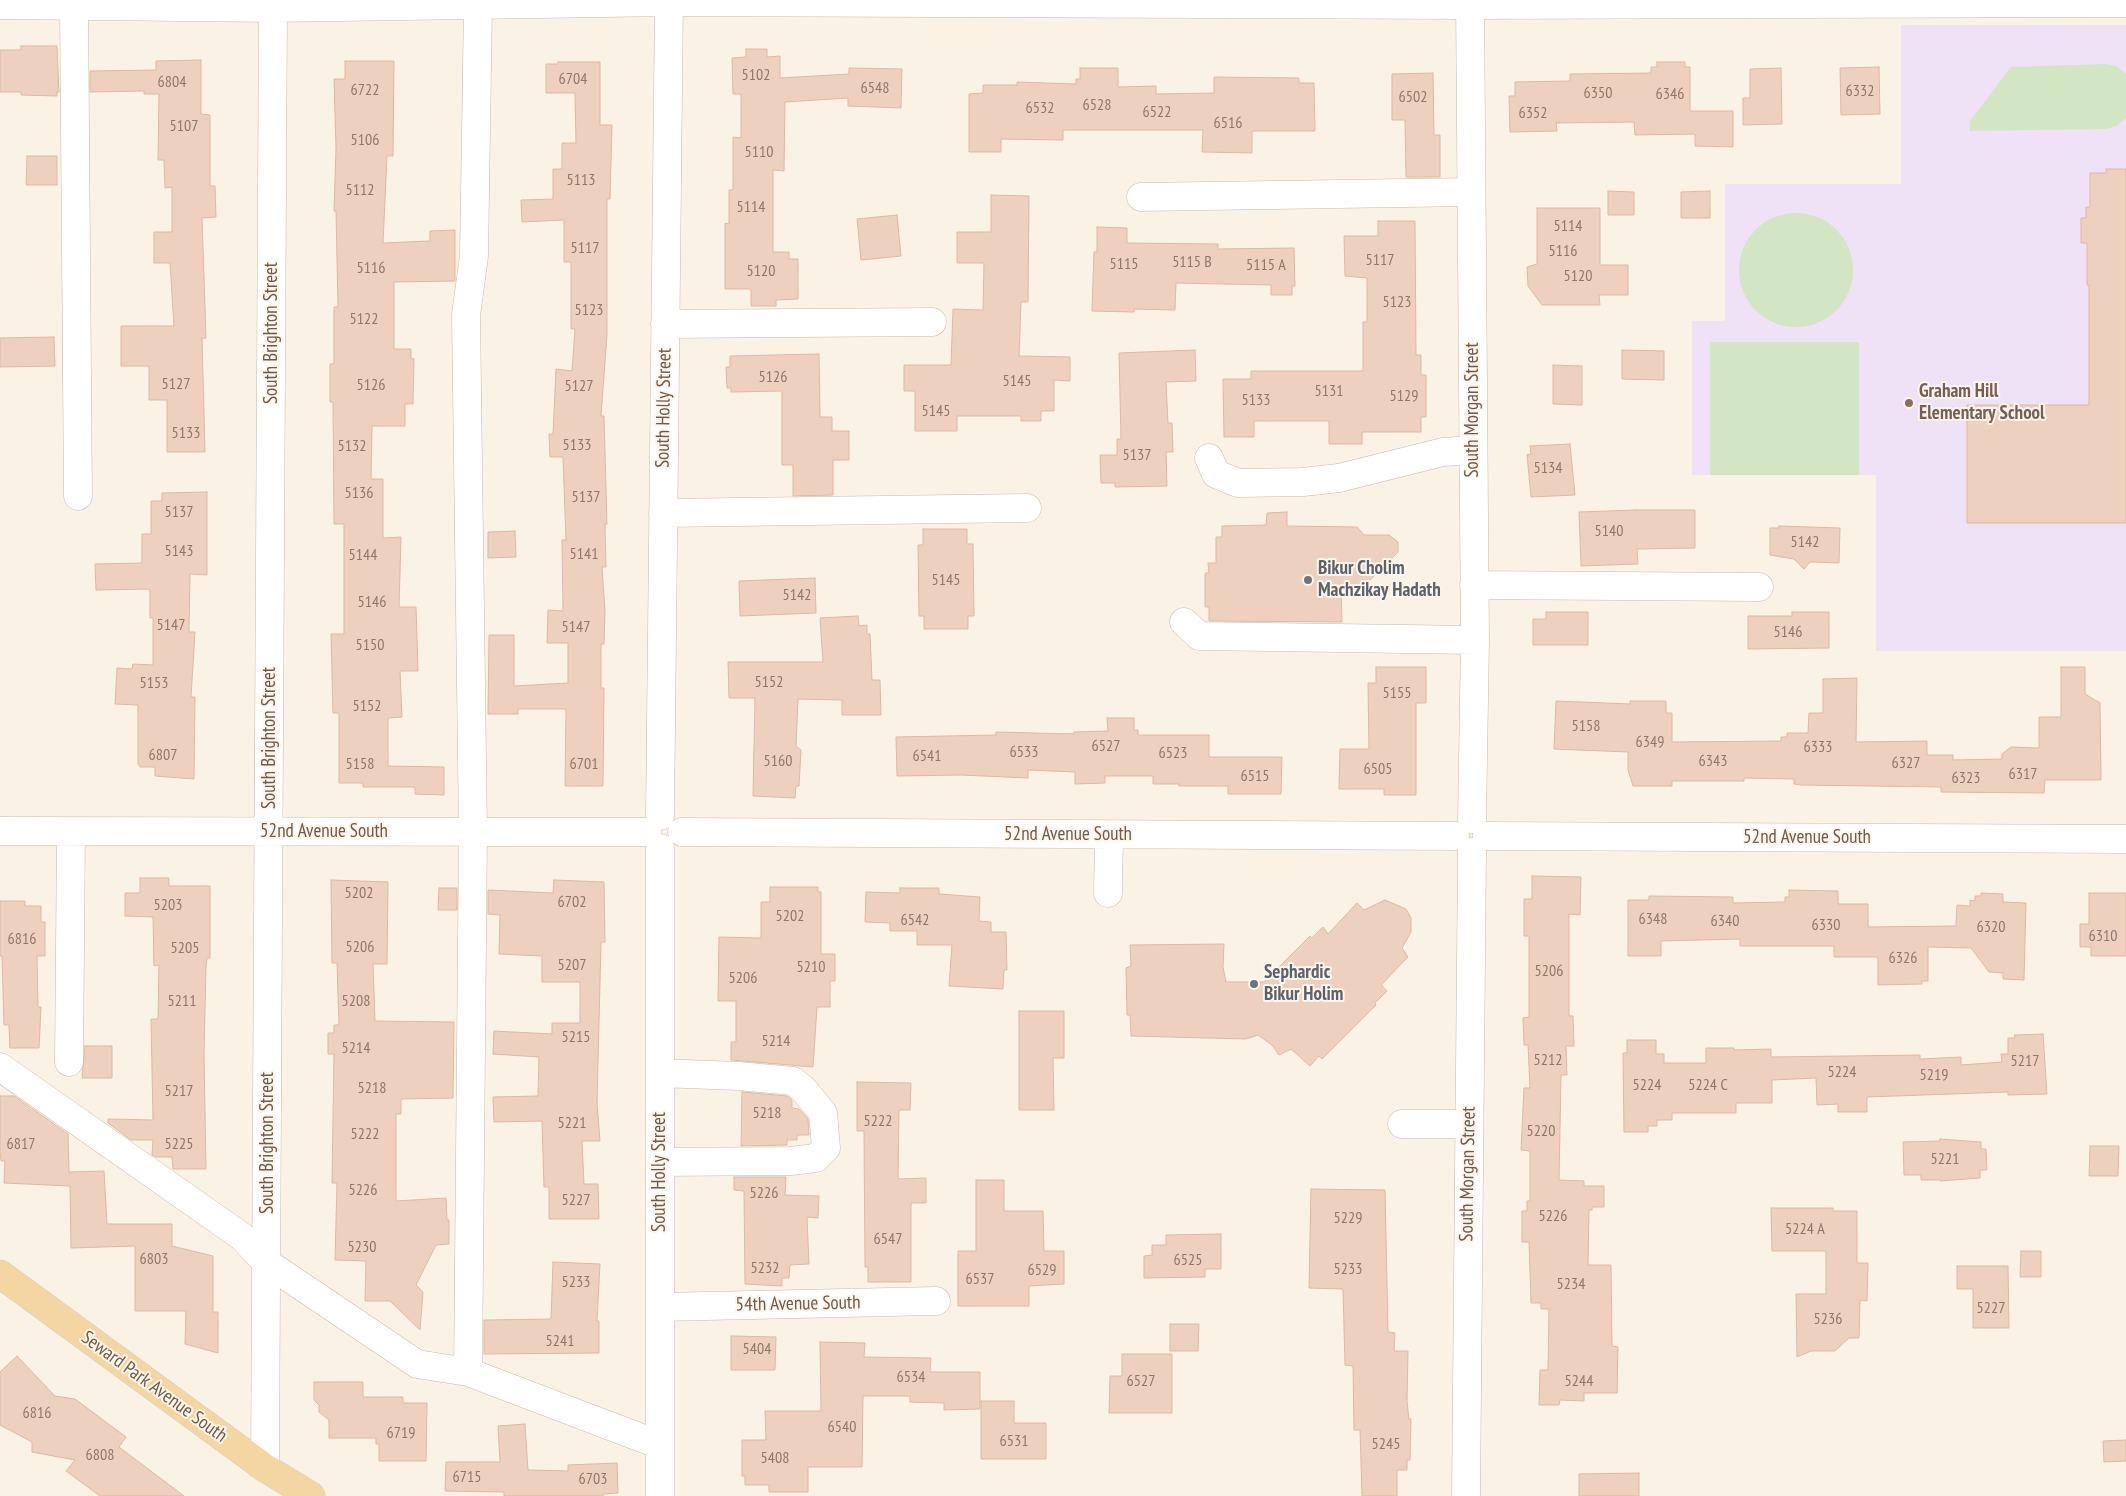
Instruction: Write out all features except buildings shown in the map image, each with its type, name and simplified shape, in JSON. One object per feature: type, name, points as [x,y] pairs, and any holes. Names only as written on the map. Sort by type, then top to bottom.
[{"type":"main road","name":"Seward Park Avenue South","points":[[0,1274],[265,1468],[311,1496]]},
{"type":"street","points":[[0,5],[273,8],[478,6],[669,1],[1852,1],[2126,4]]},
{"type":"street","name":"South Holly Street","points":[[660,1496],[660,1073],[655,832],[663,513],[669,1]]},
{"type":"street","name":"South Morgan Street","points":[[1466,1496],[1471,836],[1475,640],[1470,2]]},
{"type":"street","points":[[74,6],[78,496]]},
{"type":"street","points":[[468,1372],[473,832],[466,315],[474,256],[478,6]]},
{"type":"street","name":"South Brighton Street","points":[[265,1468],[270,832],[273,8]]},
{"type":"street","points":[[1141,197],[1471,192]]},
{"type":"street","points":[[665,324],[932,322]]},
{"type":"street","points":[[1209,458],[1216,474],[1238,483],[1303,482],[1339,478],[1444,452],[1473,450]]},
{"type":"street","points":[[663,513],[1027,508]]},
{"type":"street","points":[[1474,585],[1759,586]]},
{"type":"street","points":[[1184,622],[1199,636],[1475,640]]},
{"type":"street","name":"52nd Avenue South","points":[[0,831],[655,832],[671,816],[676,820],[682,832],[1109,836],[2126,840]]},
{"type":"street","points":[[69,1062],[71,832]]},
{"type":"street","points":[[1108,893],[1109,836]]},
{"type":"street","points":[[0,1067],[241,1236],[267,1263],[417,1364],[468,1372],[660,1445]]},
{"type":"street","points":[[660,1073],[738,1076],[792,1081],[803,1089],[823,1113],[826,1148],[816,1158],[790,1161],[660,1162]]},
{"type":"street","points":[[1402,1124],[1468,1124]]},
{"type":"street","name":"54th Avenue South","points":[[660,1308],[936,1301]]},
{"type":"shaded area","name":"Graham Hill Elementary School","points":[[1901,25],[2126,25],[2126,651],[1876,651],[1876,475],[1692,475],[1692,321],[1725,321],[1725,184],[1901,184]]},
{"type":"green space","points":[[2106,64],[2116,66],[2126,74],[2126,118],[2116,126],[2106,129],[1970,131],[1970,121],[2011,67]]},
{"type":"green space","points":[[1796,213],[1818,217],[1836,230],[1849,248],[1853,270],[1849,292],[1836,310],[1818,323],[1796,327],[1774,323],[1756,310],[1743,292],[1739,270],[1743,248],[1756,230],[1774,217]]},
{"type":"green space","points":[[1710,342],[1859,342],[1859,475],[1710,475]]},
{"type":"place","name":"Graham Hill Elementary School","points":[[1909,403]]},
{"type":"place","name":"Bikur Cholim Machzikay Hadath","points":[[1308,580]]},
{"type":"place","name":"Sephardic Bikur Holim","points":[[1254,984]]}]
